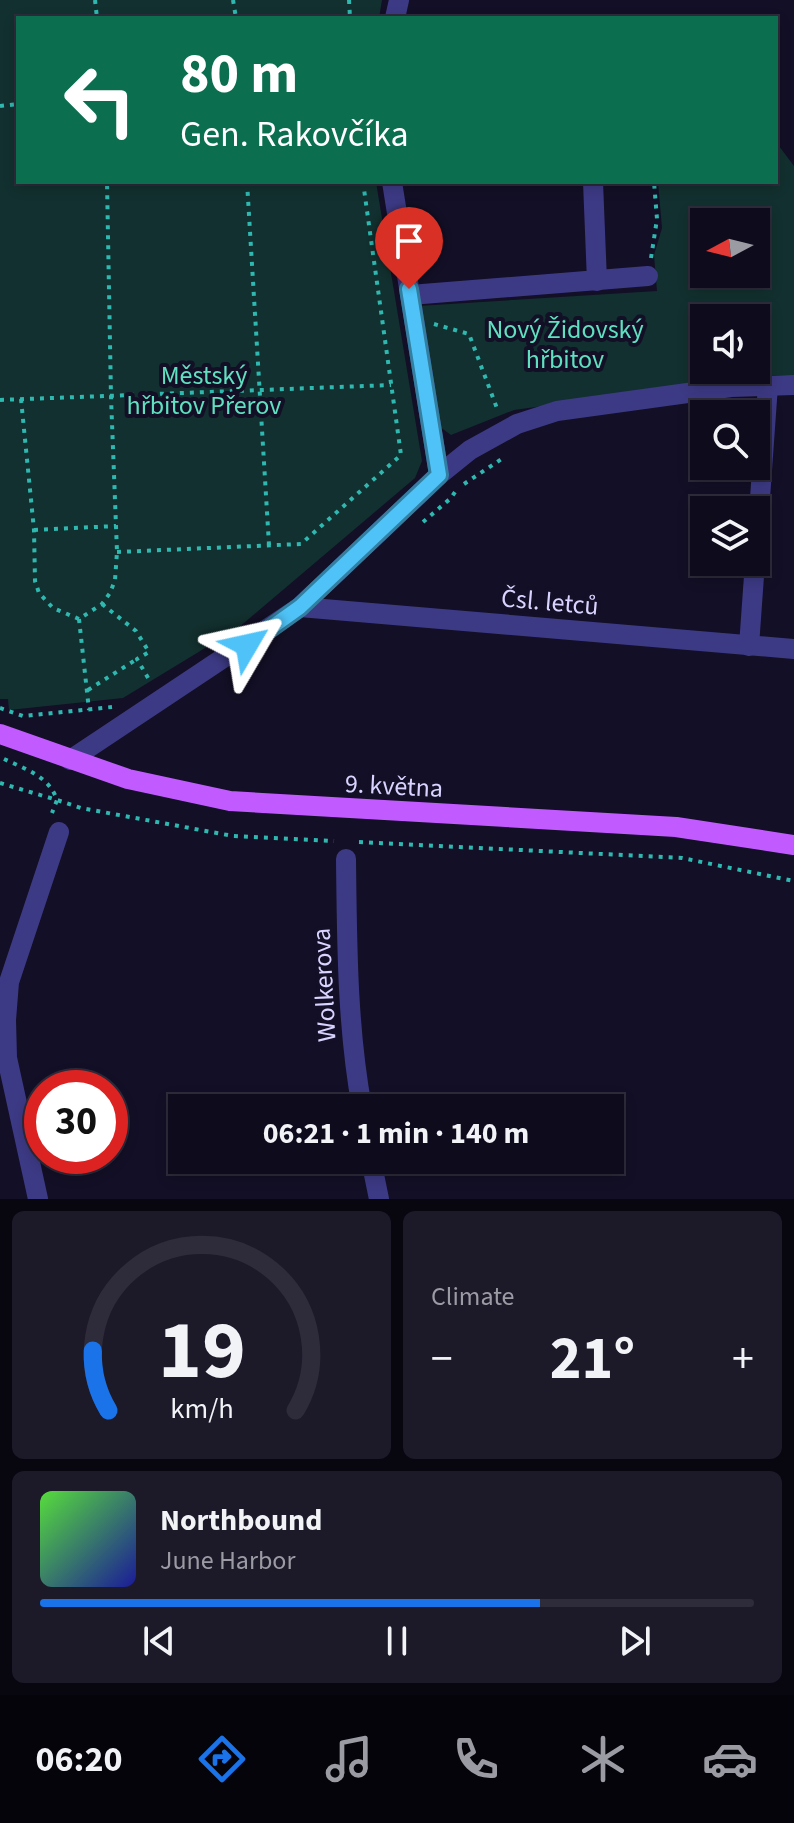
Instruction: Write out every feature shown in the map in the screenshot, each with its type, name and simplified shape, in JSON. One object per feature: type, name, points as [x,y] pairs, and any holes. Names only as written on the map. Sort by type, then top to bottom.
[{"type":"main road","name":"9. května","points":[[0,734],[128,779],[230,801],[676,827],[794,845]]},
{"type":"street","points":[[392,184],[439,475]]},
{"type":"street","points":[[593,184],[597,281]]},
{"type":"street","points":[[410,295],[648,276]]},
{"type":"street","points":[[760,496],[768,385]]},
{"type":"street","points":[[70,760],[300,607],[439,475],[487,439],[542,415],[731,387],[794,385]]},
{"type":"street","points":[[749,646],[754,576]]},
{"type":"street","name":"Čsl. letců","points":[[300,607],[794,649]]},
{"type":"street","points":[[38,1199],[7,1058],[6,1020],[9,982],[59,832]]},
{"type":"street","name":"Wolkerova","points":[[349,848],[347,968],[359,1094]]},
{"type":"street","points":[[374,1174],[379,1199]]},
{"type":"path","points":[[79,619],[102,604],[115,580],[117,552],[107,184]]},
{"type":"path","points":[[247,184],[269,545]]},
{"type":"path","points":[[117,552],[301,544],[401,455],[363,184]]},
{"type":"path","points":[[648,276],[657,219],[654,184]]},
{"type":"path","points":[[424,321],[469,334],[501,419]]},
{"type":"path","points":[[0,400],[391,385]]},
{"type":"path","points":[[21,399],[34,530],[35,581],[39,593],[53,608],[79,619]]},
{"type":"path","points":[[416,528],[451,498],[458,488],[513,451]]},
{"type":"path","points":[[34,530],[116,526]]},
{"type":"path","points":[[88,690],[149,652],[136,631],[102,604]]},
{"type":"path","points":[[79,619],[89,710]]},
{"type":"path","points":[[137,659],[152,685],[140,692]]},
{"type":"path","points":[[0,708],[23,716],[115,707]]},
{"type":"path","points":[[0,758],[43,779],[53,788],[57,800]]},
{"type":"path","points":[[0,783],[81,808],[233,836],[349,848],[682,858],[794,881]]},
{"type":"green space","name":"Městský hřbitov Přerov","points":[[0,0],[382,0],[379,16],[16,16],[16,184],[376,184],[422,461],[415,478],[238,628],[123,698],[9,710],[8,699],[0,699]]},
{"type":"green space","name":"Nový Židovský hřbitov","points":[[778,145],[794,166],[794,375],[770,375],[770,304],[690,304],[690,384],[702,384],[514,410],[451,435],[440,427],[418,306],[657,291],[654,255],[662,228],[658,184],[778,184]]},
{"type":"route","points":[[247,645],[300,607],[439,475],[409,289]]}]
